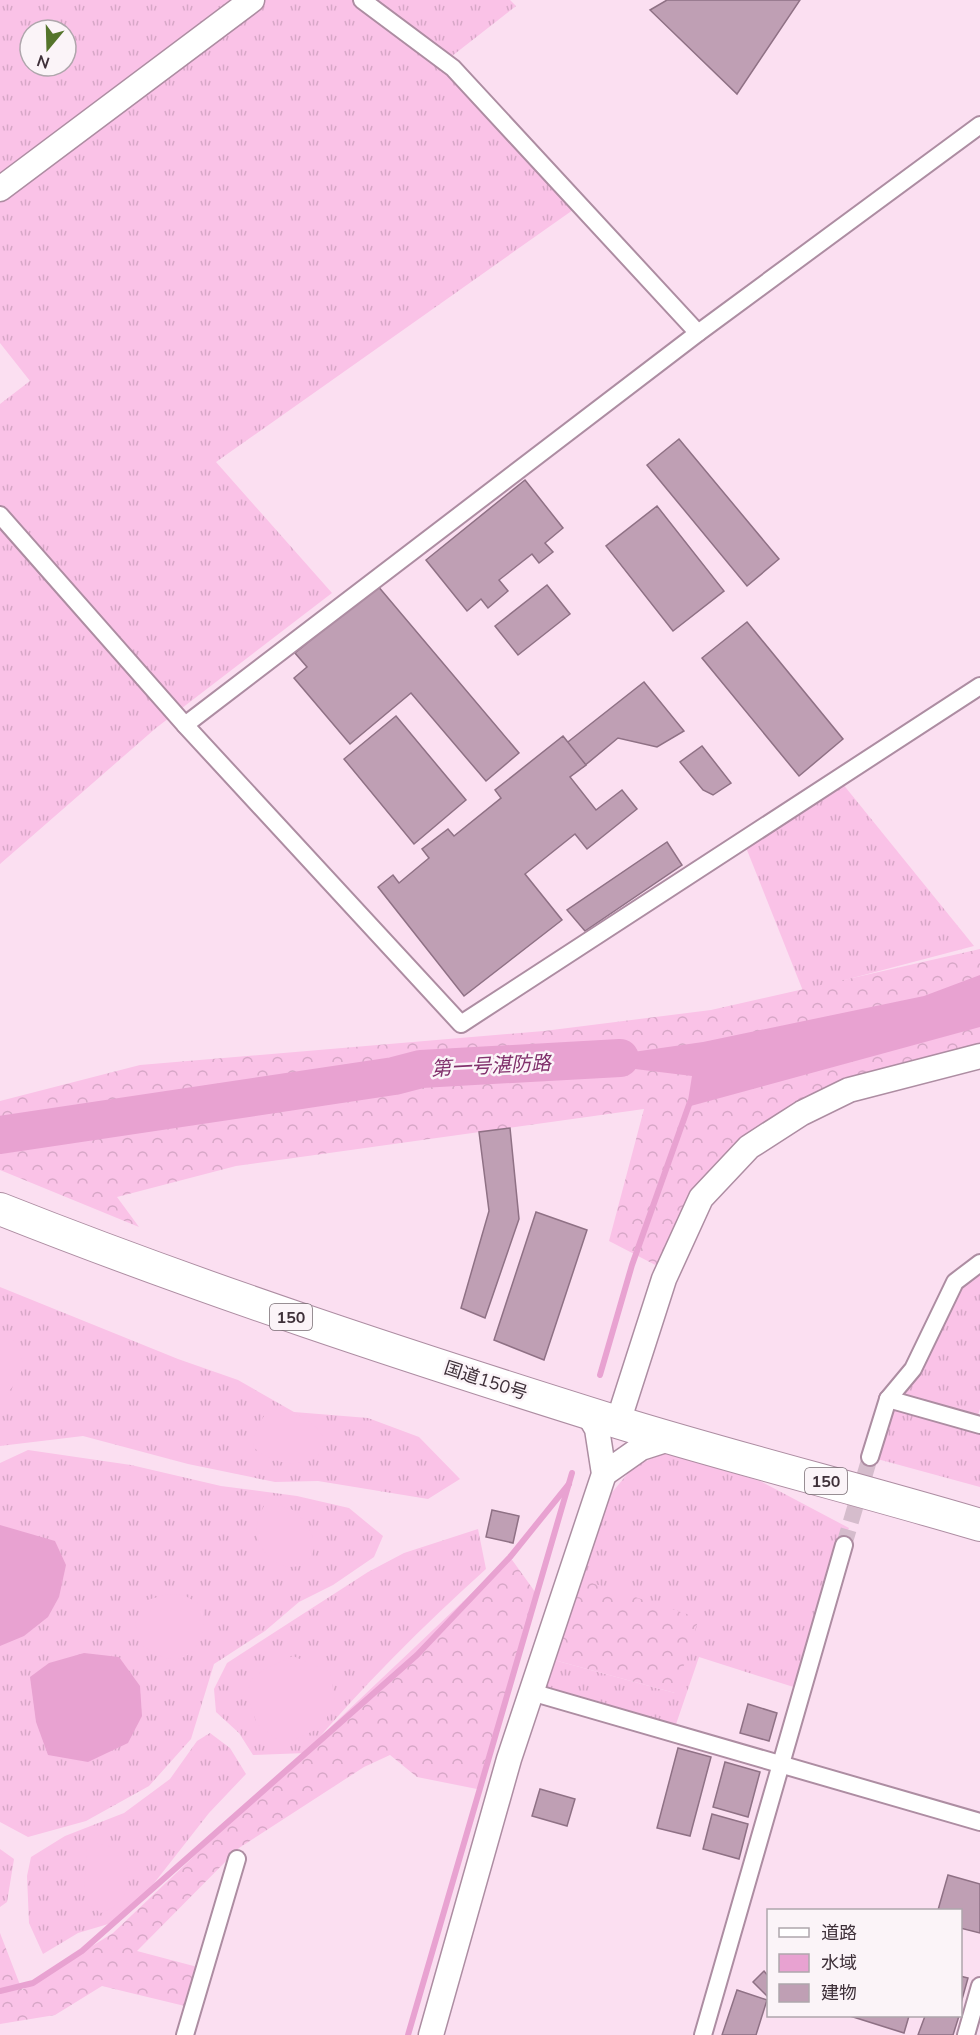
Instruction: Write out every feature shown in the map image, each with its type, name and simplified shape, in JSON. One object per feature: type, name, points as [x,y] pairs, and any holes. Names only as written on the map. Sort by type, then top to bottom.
[{"type":"highway","name":"国道150号","points":[[0,1209],[181,1278],[329,1330],[618,1422],[980,1525]]},
{"type":"street","points":[[0,189],[252,0]]},
{"type":"street","points":[[362,0],[453,68],[698,333]]},
{"type":"street","points":[[185,724],[698,333],[980,125]]},
{"type":"street","points":[[0,515],[185,724],[461,1024],[980,686]]},
{"type":"street","points":[[618,1422],[664,1279],[701,1198],[749,1147],[802,1113],[849,1090],[980,1056]]},
{"type":"street","points":[[870,1457],[888,1399],[913,1369],[955,1281],[980,1263]]},
{"type":"street","points":[[888,1399],[980,1425]]},
{"type":"street","points":[[431,2035],[531,1692],[604,1474],[597,1429],[587,1412]]},
{"type":"street","points":[[604,1474],[641,1448],[672,1438]]},
{"type":"street","points":[[703,2035],[844,1545]]},
{"type":"street","points":[[531,1692],[980,1822]]},
{"type":"street","points":[[185,2035],[237,1859]]},
{"type":"street","points":[[966,2035],[980,1986]]},
{"type":"green space","points":[[0,0],[362,0],[453,68],[580,205],[216,462],[332,593],[156,728],[0,864],[0,404],[30,381],[0,343]]},
{"type":"green space","points":[[376,0],[510,0],[516,6],[452,56]]},
{"type":"green space","points":[[838,778],[974,946],[803,991],[743,840]]},
{"type":"green space","points":[[980,949],[980,1050],[803,1108],[739,1159],[667,1271],[609,1241],[644,1109],[236,1166],[117,1197],[139,1227],[0,1170],[0,1101],[140,1065],[544,1031],[711,1010]]},
{"type":"green space","points":[[980,1263],[980,1409],[975,1424],[980,1427],[980,1487],[870,1457],[955,1282]]},
{"type":"green space","points":[[0,1287],[178,1359],[238,1380],[294,1412],[368,1418],[419,1437],[460,1479],[428,1499],[318,1481],[275,1482],[188,1464],[83,1436],[0,1446]]},
{"type":"green space","points":[[0,1332],[12,1338],[22,1362],[20,1375],[4,1397],[0,1396]]},
{"type":"green space","points":[[273,1406],[303,1417],[320,1432],[325,1439],[318,1457],[301,1462],[285,1463],[269,1458],[254,1448],[259,1425]]},
{"type":"green space","points":[[28,1450],[131,1465],[221,1486],[297,1496],[349,1508],[383,1536],[374,1557],[333,1585],[299,1602],[265,1631],[214,1664],[191,1739],[149,1786],[86,1821],[28,1837],[0,1822],[0,1463]]},
{"type":"green space","points":[[665,1453],[760,1481],[849,1528],[831,1564],[803,1690],[699,1657],[673,1733],[539,1694],[554,1660],[675,1693],[580,1579],[609,1496],[634,1466]]},
{"type":"green space","points":[[265,1504],[293,1510],[305,1523],[312,1536],[314,1547],[311,1557],[304,1563],[295,1567],[284,1566],[274,1561],[260,1545],[257,1528],[259,1516]]},
{"type":"green space","points":[[478,1529],[486,1569],[393,1658],[306,1753],[253,1755],[239,1733],[216,1712],[214,1689],[227,1663],[368,1572],[404,1553]]},
{"type":"green space","points":[[510,1557],[538,1596],[482,1790],[417,1777],[390,1755],[364,1767],[239,1848],[137,1951],[205,1969],[193,2008],[102,1986],[55,2015],[0,2024],[0,1933],[22,1990],[113,1933]]},
{"type":"green space","points":[[580,1579],[699,1618],[675,1693],[554,1660]]},
{"type":"green space","points":[[182,1594],[203,1606],[203,1631],[197,1646],[190,1653],[183,1658],[166,1658],[139,1643],[135,1622],[147,1600],[165,1595]]},
{"type":"green space","points":[[293,1656],[330,1672],[335,1701],[322,1727],[294,1740],[278,1740],[257,1724],[247,1696],[251,1679],[265,1669]]},
{"type":"green space","points":[[210,1733],[230,1748],[246,1774],[209,1813],[144,1896],[115,1922],[78,1933],[43,1954],[29,1923],[27,1876],[31,1857],[65,1836],[124,1813],[170,1779],[197,1741]]},
{"type":"green space","points":[[97,1843],[120,1849],[128,1878],[125,1895],[112,1908],[101,1913],[88,1905],[84,1892],[87,1849]]},
{"type":"green space","points":[[0,1849],[14,1859],[7,1902],[0,1907]]},
{"type":"water","points":[[980,975],[980,1027],[687,1107],[692,1076],[570,1061],[703,1042],[924,996]]},
{"type":"water","points":[[0,1525],[55,1541],[66,1565],[59,1597],[48,1617],[24,1636],[0,1646]]},
{"type":"water","points":[[84,1653],[119,1657],[140,1686],[142,1716],[128,1743],[88,1762],[48,1755],[36,1722],[30,1677],[49,1663]]},
{"type":"building","points":[[667,0],[800,0],[737,94],[650,10]]},
{"type":"building","points":[[679,439],[779,559],[747,586],[647,465]]},
{"type":"building","points":[[525,480],[563,528],[545,543],[553,552],[539,563],[532,554],[499,580],[508,591],[488,608],[481,599],[467,611],[426,560]]},
{"type":"building","points":[[657,506],[724,591],[673,631],[606,546]]},
{"type":"building","points":[[377,585],[519,753],[486,781],[411,693],[350,744],[294,678],[307,667],[295,653]]},
{"type":"building","points":[[547,585],[570,614],[518,655],[495,626]]},
{"type":"building","points":[[747,622],[843,739],[799,776],[702,658]]},
{"type":"building","points":[[644,682],[684,731],[657,747],[618,738],[583,767],[564,745]]},
{"type":"building","points":[[396,716],[466,800],[414,844],[344,759]]},
{"type":"building","points":[[563,736],[586,765],[570,777],[596,810],[622,790],[637,809],[587,849],[575,834],[525,874],[562,920],[464,996],[378,887],[393,875],[399,883],[429,858],[422,849],[448,829],[454,836],[501,798],[495,790]]},
{"type":"building","points":[[702,746],[731,783],[713,795],[703,790],[680,762]]},
{"type":"building","points":[[667,842],[682,865],[585,931],[567,910]]},
{"type":"building","points":[[510,1128],[519,1219],[485,1318],[461,1308],[489,1211],[479,1132]]},
{"type":"building","points":[[536,1212],[587,1230],[544,1360],[494,1340]]},
{"type":"building","points":[[492,1510],[519,1516],[513,1543],[486,1537]]},
{"type":"building","points":[[748,1704],[777,1713],[769,1741],[740,1733]]},
{"type":"building","points":[[678,1748],[711,1757],[690,1836],[657,1828]]},
{"type":"building","points":[[725,1762],[760,1772],[748,1817],[713,1807]]},
{"type":"building","points":[[540,1789],[575,1799],[567,1826],[532,1816]]},
{"type":"building","points":[[712,1814],[748,1824],[739,1859],[703,1849]]},
{"type":"building","points":[[948,1875],[980,1884],[980,1933],[962,1928],[962,1909],[938,1909]]},
{"type":"building","points":[[764,1971],[767,1975],[767,1996],[753,1982]]},
{"type":"building","points":[[962,1976],[968,1978],[962,1999]]},
{"type":"building","points":[[737,1990],[767,2000],[756,2035],[722,2035]]},
{"type":"building","points":[[853,2017],[909,2017],[904,2033]]},
{"type":"building","points":[[925,2017],[959,2017],[953,2035],[918,2035]]},
{"type":"waterway","name":"第一号湛防路","points":[[0,1135],[394,1076],[421,1069],[620,1058]]},
{"type":"waterway","points":[[600,1375],[632,1265],[690,1102]]},
{"type":"waterway","points":[[408,2035],[572,1473]]},
{"type":"waterway","points":[[0,1991],[33,1983],[82,1951],[417,1655],[510,1557],[569,1484]]},
{"type":"tunnel","points":[[844,1545],[870,1457]]}]
